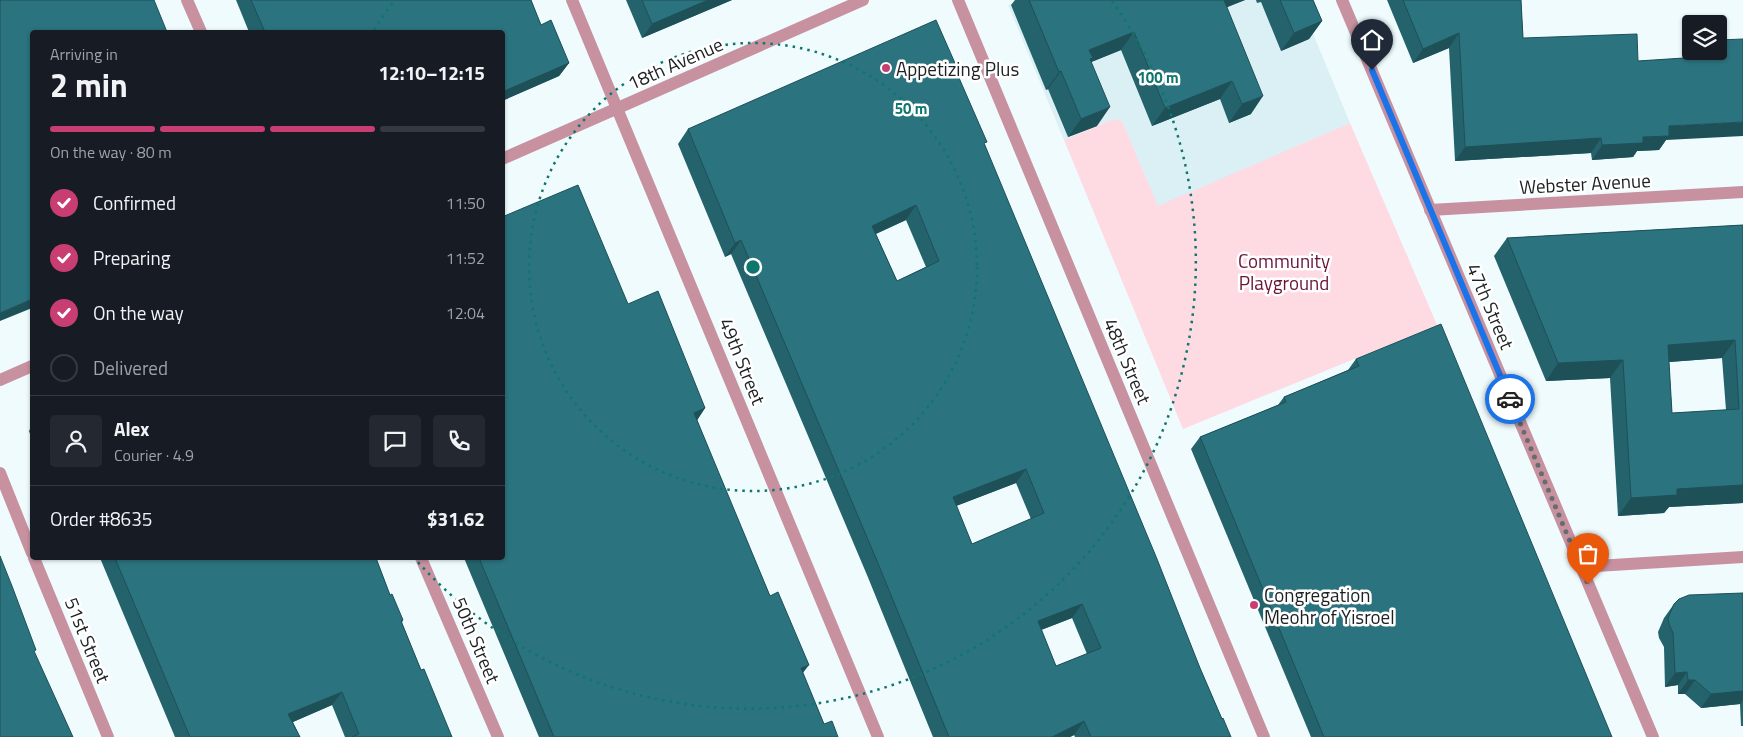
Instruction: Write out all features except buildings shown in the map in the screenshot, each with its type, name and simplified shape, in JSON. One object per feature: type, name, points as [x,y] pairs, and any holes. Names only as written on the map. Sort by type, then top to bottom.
[{"type":"street","points":[[187,0],[200,30]]},
{"type":"street","name":"49th Street","points":[[572,0],[878,737]]},
{"type":"street","name":"18th Avenue","points":[[505,158],[863,0]]},
{"type":"street","name":"48th Street","points":[[958,0],[1264,737]]},
{"type":"street","name":"47th Street","points":[[1342,0],[1653,737]]},
{"type":"street","name":"Webster Avenue","points":[[1430,210],[1743,192]]},
{"type":"street","points":[[0,380],[30,367]]},
{"type":"street","points":[[0,473],[30,548]]},
{"type":"street","points":[[1580,567],[1743,557]]},
{"type":"street","name":"51st Street","points":[[35,560],[108,737]]},
{"type":"street","name":"50th Street","points":[[422,560],[498,737]]},
{"type":"shaded area","points":[[1021,0],[1299,0],[1350,123],[1158,207],[1122,121],[1114,119],[1064,140],[1008,5]]},
{"type":"green space","name":"Community Playground","points":[[1114,119],[1122,121],[1158,206],[1350,123],[1437,325],[1183,429],[1064,140]]},
{"type":"way so far","points":[[1510,399],[1588,584]]},
{"type":"place","name":"Appetizing Plus","points":[[886,68]]},
{"type":"place","name":"Congregation Meohr of Yisroel","points":[[1254,605]]},
{"type":"route","points":[[1372,70],[1510,399]]}]
